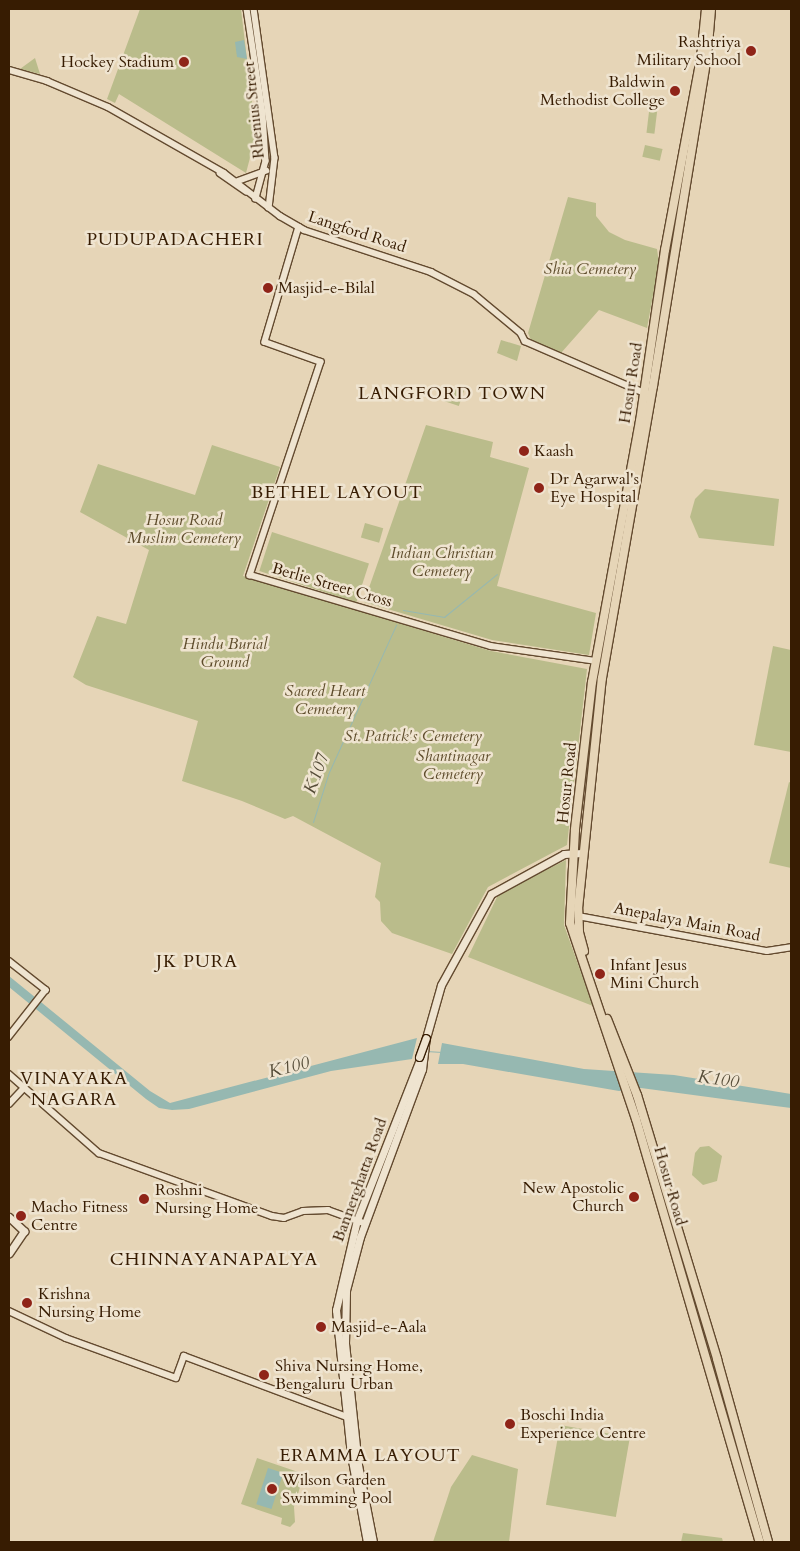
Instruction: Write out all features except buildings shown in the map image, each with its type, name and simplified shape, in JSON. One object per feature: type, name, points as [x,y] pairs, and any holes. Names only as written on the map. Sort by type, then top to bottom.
[{"type":"main road","name":"Hosur Road","points":[[706,9],[701,58],[665,250],[648,394],[596,661],[570,923],[639,1128],[760,1542]]},
{"type":"main road","name":"Hosur Road","points":[[711,9],[707,57],[648,394],[602,678],[578,852],[578,916],[587,960],[615,1043],[637,1095],[718,1359],[768,1542]]},
{"type":"main road","name":"Bannerghatta Road","points":[[367,1542],[360,1516],[345,1344],[345,1300],[364,1223],[420,1058],[442,985],[490,894],[564,854],[578,852]]},
{"type":"main road","name":"Bannerghatta Road","points":[[373,1542],[362,1496],[336,1310],[357,1220],[420,1058]]},
{"type":"main road","points":[[9,1217],[24,1231],[9,1253]]},
{"type":"street","name":"Rhenius Street","points":[[247,9],[263,114],[264,171],[256,199]]},
{"type":"street","name":"Rhenius Street","points":[[254,9],[270,114],[273,172],[269,208]]},
{"type":"street","name":"Langford Road","points":[[9,70],[47,81],[108,106],[220,173],[238,181],[256,199],[299,228],[436,274],[474,294],[521,333],[525,341],[648,394]]},
{"type":"street","points":[[238,181],[251,179],[264,171],[273,172]]},
{"type":"street","points":[[220,173],[246,191]]},
{"type":"street","name":"Berlie Street Cross","points":[[299,228],[265,342],[321,362],[250,575],[491,646],[596,661]]},
{"type":"street","name":"Anepalaya Main Road","points":[[578,916],[767,951],[791,947]]},
{"type":"street","points":[[9,961],[46,990],[9,1037]]},
{"type":"street","points":[[9,1074],[99,1153],[272,1216],[284,1218],[303,1211],[328,1210],[364,1223]]},
{"type":"street","points":[[9,1104],[24,1088]]},
{"type":"street","points":[[9,1311],[21,1320],[176,1378],[184,1356],[350,1418]]},
{"type":"green space","name":"Hockey Stadium","points":[[140,9],[241,9],[256,135],[246,173],[119,94],[115,103],[107,99]]},
{"type":"green space","points":[[35,58],[40,74],[20,69]]},
{"type":"green space","points":[[650,104],[658,105],[654,134],[646,133]]},
{"type":"green space","points":[[645,145],[663,149],[660,161],[642,157]]},
{"type":"green space","name":"Shia Cemetery","points":[[568,197],[596,203],[596,216],[609,232],[625,240],[657,249],[659,263],[647,328],[599,310],[561,353],[531,340],[528,333]]},
{"type":"green space","points":[[501,340],[521,346],[517,361],[497,353]]},
{"type":"green space","points":[[447,385],[464,391],[459,406],[442,400]]},
{"type":"green space","name":"Indian Christian Cemetery","points":[[426,425],[493,442],[490,457],[529,468],[497,586],[596,613],[589,655],[492,640],[364,602]]},
{"type":"green space","name":"Shantinagar Cemetery","points":[[212,445],[280,467],[243,576],[491,651],[587,669],[567,845],[488,887],[452,954],[392,933],[381,921],[380,902],[375,897],[381,863],[293,816],[285,819],[242,801],[182,781],[198,721],[86,685],[73,677],[97,616],[126,624],[149,550],[80,512],[98,464],[195,495]]},
{"type":"green space","points":[[705,489],[779,499],[774,546],[699,538],[690,517],[695,499]]},
{"type":"green space","points":[[365,523],[383,528],[379,543],[361,537]]},
{"type":"green space","points":[[272,532],[369,564],[356,603],[259,571]]},
{"type":"green space","points":[[773,646],[791,650],[791,752],[754,745]]},
{"type":"green space","points":[[789,782],[791,783],[791,868],[769,863]]},
{"type":"green space","points":[[566,860],[564,925],[593,1006],[468,957],[499,893]]},
{"type":"green space","points":[[709,1146],[722,1156],[717,1181],[703,1185],[692,1175],[695,1153],[700,1147]]},
{"type":"green space","points":[[560,1425],[630,1437],[616,1517],[546,1505]]},
{"type":"green space","points":[[472,1455],[518,1469],[509,1542],[433,1542],[451,1487]]},
{"type":"green space","name":"Wilson Garden Swimming Pool","points":[[257,1458],[304,1474],[294,1507],[295,1522],[290,1527],[281,1524],[282,1518],[241,1504]]},
{"type":"green space","points":[[683,1533],[722,1538],[723,1542],[681,1542]]},
{"type":"water","points":[[244,40],[247,59],[237,57],[235,42]]},
{"type":"water","name":"K100","points":[[9,976],[150,1091],[170,1103],[417,1038],[412,1059],[331,1071],[189,1109],[172,1110],[159,1108],[146,1099],[9,987]]},
{"type":"water","name":"K100","points":[[442,1043],[584,1069],[674,1075],[791,1094],[791,1108],[641,1088],[619,1091],[463,1064],[438,1064]]},
{"type":"water","points":[[268,1468],[283,1473],[271,1509],[256,1504]]},
{"type":"waterway","name":"K107","points":[[403,610],[444,617],[497,574]]},
{"type":"waterway","name":"K107","points":[[313,822],[329,772],[396,625]]},
{"type":"waterway","name":"K100","points":[[426,1051],[442,1052]]},
{"type":"place","name":"Rashtriya Military School","points":[[751,51]]},
{"type":"place","name":"Hockey Stadium","points":[[184,62]]},
{"type":"place","name":"Baldwin Methodist College","points":[[675,91]]},
{"type":"place","name":"Masjid-e-Bilal","points":[[268,288]]},
{"type":"place","name":"Kaash","points":[[524,451]]},
{"type":"place","name":"Dr Agarwal's Eye Hospital","points":[[539,488]]},
{"type":"place","name":"Infant Jesus Mini Church","points":[[600,974]]},
{"type":"place","name":"New Apostolic Church","points":[[634,1197]]},
{"type":"place","name":"Roshni Nursing Home","points":[[144,1199]]},
{"type":"place","name":"Macho Fitness Centre","points":[[21,1216]]},
{"type":"place","name":"Krishna Nursing Home","points":[[27,1303]]},
{"type":"place","name":"Masjid-e-Aala","points":[[321,1327]]},
{"type":"place","name":"Shiva Nursing Home, Bengaluru Urban","points":[[264,1375]]},
{"type":"place","name":"Boschi India Experience Centre","points":[[510,1424]]},
{"type":"place","name":"Wilson Garden Swimming Pool","points":[[272,1489]]},
{"type":"district","name":"PUDUPADACHERI","points":[[175,240]]},
{"type":"district","name":"LANGFORD TOWN","points":[[452,394]]},
{"type":"district","name":"BETHEL LAYOUT","points":[[337,493]]},
{"type":"district","name":"JK PURA","points":[[197,962]]},
{"type":"district","name":"VINAYAKA NAGARA","points":[[74,1090]]},
{"type":"district","name":"CHINNAYANAPALYA","points":[[214,1260]]},
{"type":"district","name":"ERAMMA LAYOUT","points":[[370,1456]]},
{"type":"park label","name":"Hosur Road Muslim Cemetery","points":[[184,529]]},
{"type":"park label","name":"Hindu Burial Ground","points":[[225,653]]},
{"type":"park label","name":"Sacred Heart Cemetery","points":[[325,700]]},
{"type":"park label","name":"St. Patrick's Cemetery","points":[[413,736]]}]
